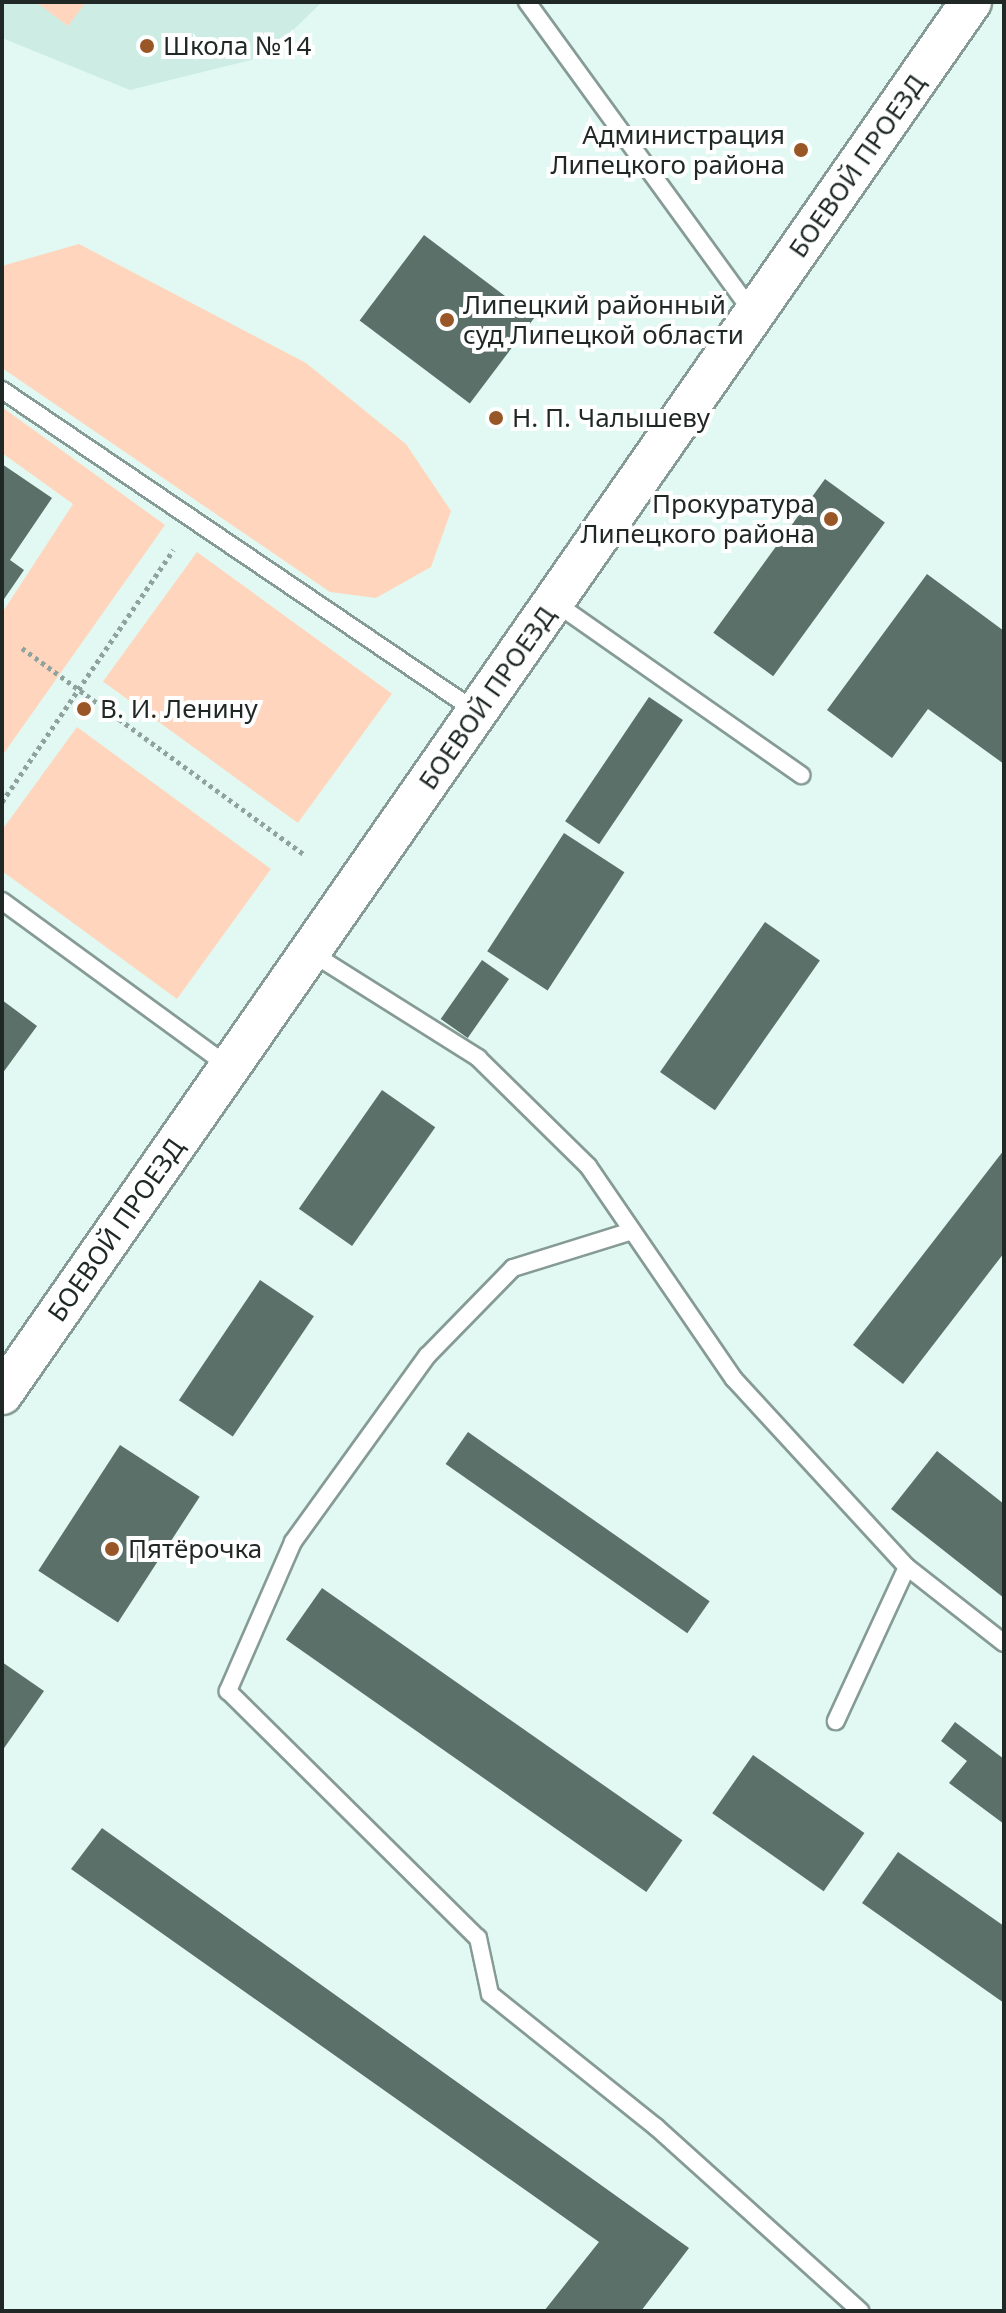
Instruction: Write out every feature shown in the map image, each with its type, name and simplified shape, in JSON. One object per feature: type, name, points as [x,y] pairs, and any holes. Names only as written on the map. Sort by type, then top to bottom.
[{"type":"street","name":"БОЕВОЙ ПРОЕЗД","points":[[2,1394],[971,2]]},
{"type":"lane","points":[[527,2],[754,314]]},
{"type":"lane","points":[[2,390],[477,712]]},
{"type":"lane","points":[[554,602],[801,775]]},
{"type":"lane","points":[[2,901],[230,1067]]},
{"type":"lane","points":[[310,952],[478,1058],[588,1166],[734,1379],[907,1567],[1004,1643]]},
{"type":"lane","points":[[632,1231],[513,1268],[427,1356],[293,1542],[228,1691],[478,1938],[490,1994],[656,2127],[860,2311]]},
{"type":"lane","points":[[836,1721],[907,1567]]},
{"type":"path","points":[[2,802],[173,550]]},
{"type":"path","points":[[22,648],[305,855]]},
{"type":"shaded area","name":"Школа №14","points":[[2,2],[322,2],[267,56],[130,90],[2,38]]},
{"type":"shaded area","points":[[36,2],[86,2],[68,26]]},
{"type":"shaded area","points":[[79,244],[306,363],[406,444],[451,511],[431,567],[376,598],[330,592],[2,368],[2,266]]},
{"type":"shaded area","points":[[2,407],[165,525],[2,756],[2,613],[73,504],[2,453]]},
{"type":"shaded area","points":[[197,552],[392,694],[298,823],[103,681]]},
{"type":"shaded area","points":[[77,727],[271,869],[177,999],[2,871],[2,830]]},
{"type":"building","name":"Липецкий районный суд Липецкой области","points":[[424,235],[534,318],[470,404],[360,320]]},
{"type":"building","points":[[2,464],[52,498],[10,560],[24,570],[2,602]]},
{"type":"building","points":[[825,479],[885,522],[773,676],[713,633]]},
{"type":"building","points":[[927,574],[1004,631],[1004,764],[928,709],[892,758],[827,710]]},
{"type":"building","points":[[649,697],[683,720],[599,844],[565,821]]},
{"type":"building","points":[[564,833],[624,872],[548,990],[487,951]]},
{"type":"building","points":[[765,922],[820,960],[715,1110],[660,1072]]},
{"type":"building","points":[[482,960],[509,979],[468,1038],[441,1019]]},
{"type":"building","points":[[2,1000],[37,1026],[2,1074]]},
{"type":"building","points":[[382,1090],[435,1127],[352,1246],[299,1209]]},
{"type":"building","points":[[1004,1150],[1004,1253],[903,1384],[853,1345]]},
{"type":"building","points":[[260,1280],[314,1316],[233,1437],[179,1400]]},
{"type":"building","points":[[468,1432],[710,1601],[687,1633],[446,1464]]},
{"type":"building","points":[[120,1445],[200,1497],[118,1623],[38,1571]]},
{"type":"building","points":[[937,1451],[1004,1504],[1004,1598],[891,1509]]},
{"type":"building","points":[[322,1588],[682,1840],[646,1892],[286,1640]]},
{"type":"building","points":[[2,1662],[44,1691],[2,1751]]},
{"type":"building","points":[[955,1722],[1004,1759],[1004,1824],[949,1783],[967,1761],[941,1741]]},
{"type":"building","points":[[753,1755],[864,1833],[824,1891],[712,1813]]},
{"type":"building","points":[[102,1828],[689,2248],[641,2311],[544,2311],[599,2242],[71,1869]]},
{"type":"building","points":[[898,1852],[1004,1926],[1004,2003],[862,1903]]},
{"type":"place","name":"Школа №14","points":[[147,46]]},
{"type":"place","name":"Администрация Липецкого района","points":[[801,150]]},
{"type":"place","name":"Липецкий районный суд Липецкой области","points":[[447,320]]},
{"type":"place","name":"Н. П. Чалышеву","points":[[496,418]]},
{"type":"place","name":"Прокуратура Липецкого района","points":[[831,519]]},
{"type":"place","name":"В. И. Ленину","points":[[84,709]]},
{"type":"place","name":"Пятёрочка","points":[[112,1549]]}]
